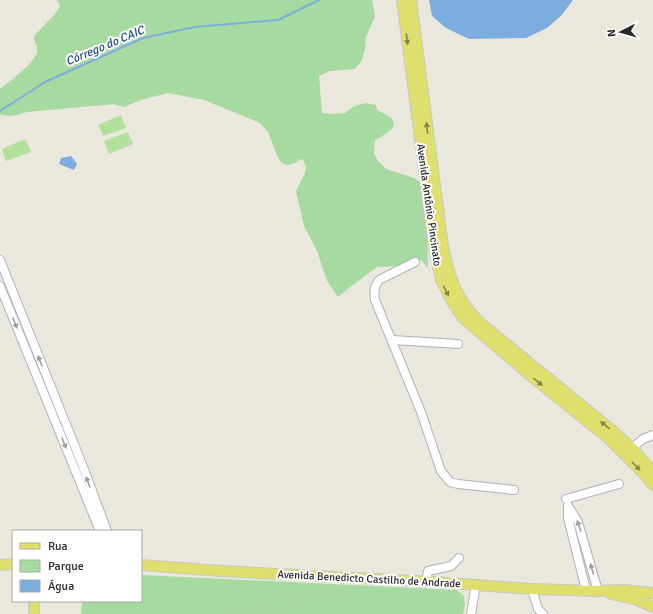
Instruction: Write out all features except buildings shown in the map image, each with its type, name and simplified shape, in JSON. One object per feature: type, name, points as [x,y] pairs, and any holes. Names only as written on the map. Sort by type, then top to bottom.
[{"type":"main road","name":"Avenida Antônio Pincinato","points":[[402,0],[434,248],[441,280],[447,294],[463,318],[531,376],[608,438],[653,485]]},
{"type":"main road","name":"Avenida Antônio Pincinato","points":[[411,0],[443,248],[455,290],[462,303],[479,322],[613,431],[632,448],[653,472]]},
{"type":"main road","points":[[0,565],[12,564]]},
{"type":"main road","name":"Avenida Benedicto Castilho de Andrade","points":[[142,565],[221,571],[426,581],[532,588],[598,591],[623,590],[653,593]]},
{"type":"main road","name":"Avenida Benedicto Castilho de Andrade","points":[[598,591],[635,599],[653,607]]},
{"type":"main road","points":[[34,602],[34,614]]},
{"type":"street","points":[[0,260],[82,464],[104,530]]},
{"type":"street","points":[[415,262],[379,280],[374,289],[375,300],[421,412],[438,462],[445,477],[450,482],[514,490]]},
{"type":"street","points":[[0,286],[104,530]]},
{"type":"street","points":[[392,340],[458,344]]},
{"type":"street","points":[[632,448],[644,439],[653,435]]},
{"type":"street","points":[[566,499],[619,484]]},
{"type":"street","points":[[586,590],[568,518],[568,506],[578,522],[598,591]]},
{"type":"street","points":[[576,549],[578,545],[582,544],[585,547]]},
{"type":"street","points":[[426,581],[428,571],[451,566],[459,558]]},
{"type":"street","points":[[471,614],[476,584]]},
{"type":"street","points":[[532,588],[538,608],[543,614]]},
{"type":"path","points":[[236,614],[266,601],[278,593],[296,600],[307,600],[322,596],[342,600],[346,599],[347,596],[338,587],[328,588]]},
{"type":"path","points":[[259,604],[276,614]]},
{"type":"green space","points":[[56,0],[372,0],[375,16],[366,37],[362,60],[355,69],[330,71],[319,76],[322,113],[345,113],[354,106],[366,103],[376,105],[377,110],[390,117],[393,121],[394,124],[390,131],[375,140],[374,153],[378,161],[386,169],[414,178],[426,186],[429,216],[427,237],[428,268],[421,260],[418,259],[398,266],[377,267],[338,297],[327,281],[317,251],[304,226],[296,191],[305,173],[306,167],[303,160],[301,159],[295,163],[287,165],[282,163],[278,158],[268,132],[260,123],[204,100],[168,93],[141,100],[124,107],[114,104],[27,112],[13,116],[0,114],[0,89],[33,60],[37,51],[34,36],[55,14],[60,6]]},
{"type":"green space","points":[[121,115],[126,128],[103,136],[98,125]]},
{"type":"green space","points":[[128,132],[133,144],[109,154],[104,141]]},
{"type":"green space","points":[[25,139],[31,152],[6,161],[2,149]]},
{"type":"green space","points":[[142,575],[457,590],[464,596],[465,605],[463,614],[81,614],[82,602],[142,602]]},
{"type":"water","points":[[429,0],[573,0],[561,16],[547,28],[526,38],[469,39],[446,28],[432,16]]},
{"type":"water","points":[[71,156],[77,164],[74,170],[59,164],[61,158]]},
{"type":"waterway","name":"Córrego do CAIC","points":[[0,111],[45,82],[143,38],[195,27],[278,20],[319,0]]}]
